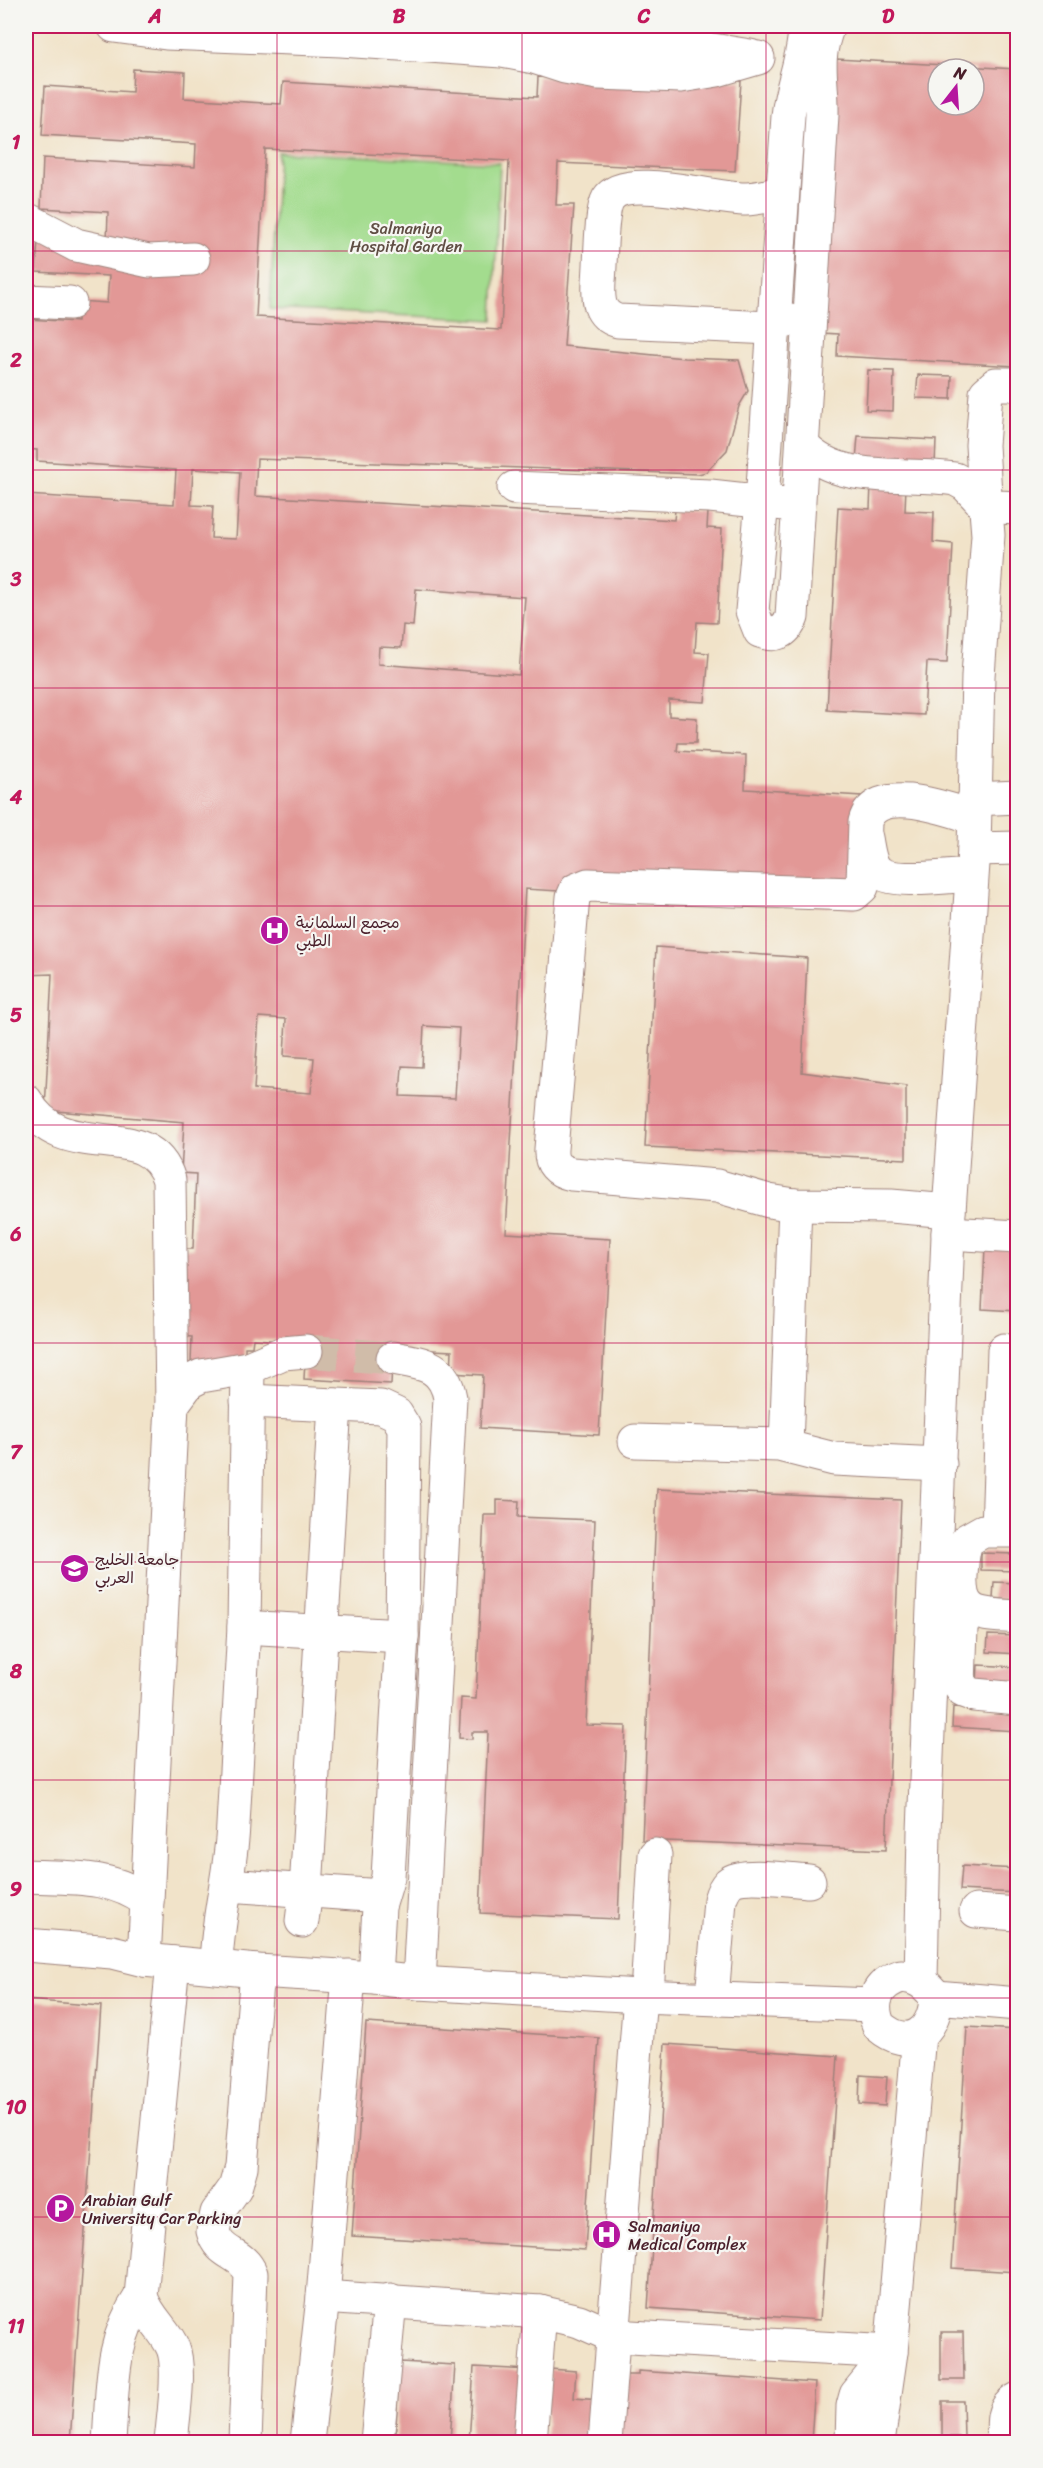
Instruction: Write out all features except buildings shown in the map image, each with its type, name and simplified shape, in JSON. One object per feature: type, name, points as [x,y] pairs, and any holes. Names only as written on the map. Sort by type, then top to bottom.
[{"type":"lane","points":[[114,26],[166,33],[341,40],[502,51],[598,73],[681,76],[717,70],[758,58]]},
{"type":"lane","points":[[460,26],[583,40],[700,48],[758,58],[809,61]]},
{"type":"lane","points":[[805,26],[809,61],[822,115],[803,446],[792,617],[785,630],[778,634],[769,634],[760,631],[752,611],[762,501],[789,105],[809,61],[820,50],[828,26]]},
{"type":"lane","points":[[772,340],[610,319],[599,305],[598,296],[604,209],[612,194],[628,187],[746,199],[782,193]]},
{"type":"lane","points":[[26,219],[76,245],[149,261],[193,259]]},
{"type":"lane","points":[[26,301],[70,303]]},
{"type":"lane","points":[[772,340],[784,320],[791,320],[804,325],[808,341]]},
{"type":"lane","points":[[1017,384],[996,384],[986,393],[982,445],[1002,509],[988,535],[978,675],[973,835],[949,1222],[931,1691],[920,1692],[914,1700],[907,1719],[903,1804],[909,1821],[914,1827],[924,1831],[929,1989],[934,2019],[919,2035],[898,2038],[879,2026],[873,2005],[876,1995],[890,1979],[911,1977],[929,1989],[1017,2004]]},
{"type":"lane","points":[[803,446],[812,456],[836,469],[955,479],[1002,509]]},
{"type":"lane","points":[[514,488],[710,495],[798,507]]},
{"type":"lane","points":[[865,828],[870,858],[876,869],[885,876],[906,879],[973,835],[1017,797]]},
{"type":"lane","points":[[1017,848],[973,835],[924,802],[907,801],[880,804],[867,813],[863,882],[862,887],[854,894],[588,885],[576,890],[573,897],[551,1149],[551,1157],[555,1166],[572,1174],[717,1186],[769,1201],[795,1205],[891,1206],[1017,1237]]},
{"type":"lane","points":[[26,1101],[41,1121],[56,1131],[73,1137],[143,1147],[159,1159],[166,1169],[170,1192],[172,1405],[147,1901],[158,1961],[141,2296],[144,2307],[168,2340],[175,2359],[171,2442]]},
{"type":"lane","points":[[786,1446],[795,1205]]},
{"type":"lane","points":[[1004,1350],[1008,1531],[983,1531],[967,1540],[963,1555],[960,1592],[962,1600],[959,1685],[968,1694],[1017,1699]]},
{"type":"lane","points":[[172,1405],[189,1382],[201,1376],[248,1368],[283,1353],[306,1351]]},
{"type":"lane","points":[[393,1358],[419,1363],[438,1371],[448,1388],[450,1398],[419,1983]]},
{"type":"lane","points":[[216,1965],[216,1936],[232,1850],[244,1627],[248,1368]]},
{"type":"lane","points":[[247,1401],[381,1407],[396,1414],[404,1427],[402,1636],[388,1877],[362,1977],[307,2442]]},
{"type":"lane","points":[[304,1905],[335,1405]]},
{"type":"lane","points":[[635,1441],[786,1446],[834,1458],[940,1464]]},
{"type":"lane","points":[[962,1600],[975,1612],[1017,1617]]},
{"type":"lane","points":[[244,1627],[402,1636]]},
{"type":"lane","points":[[605,2442],[655,1855]]},
{"type":"lane","points":[[26,1876],[108,1881],[126,1887],[147,1901]]},
{"type":"lane","points":[[712,1998],[720,1899],[723,1890],[730,1882],[745,1878],[809,1881]]},
{"type":"lane","points":[[226,1885],[304,1905],[382,1896]]},
{"type":"lane","points":[[976,1911],[1017,1914]]},
{"type":"lane","points":[[26,1945],[112,1952],[158,1961],[216,1965],[257,1971],[419,1983],[873,2005]]},
{"type":"lane","points":[[26,1961],[112,1965],[158,1961]]},
{"type":"lane","points":[[245,2442],[251,2274],[243,2260],[220,2248],[213,2231],[218,2213],[235,2188],[241,2167],[257,1971]]},
{"type":"lane","points":[[878,2442],[891,2352],[919,2035]]},
{"type":"lane","points":[[540,2312],[580,2303],[617,2287]]},
{"type":"lane","points":[[109,2442],[117,2347],[128,2315],[141,2296]]},
{"type":"lane","points":[[323,2297],[540,2312],[579,2321],[613,2336],[891,2352]]},
{"type":"lane","points":[[377,2442],[390,2300]]},
{"type":"lane","points":[[530,2442],[540,2312]]},
{"type":"lane","points":[[852,2442],[853,2406],[856,2395],[891,2352]]},
{"type":"lane","points":[[891,2352],[894,2442]]},
{"type":"lane","points":[[1004,2442],[1002,2420],[1005,2410],[1017,2399]]},
{"type":"green space","name":"Salmaniya Hospital Garden","points":[[278,152],[500,163],[493,320],[270,309]]},
{"type":"tunnel","points":[[306,1351],[393,1358]]},
{"type":"place","name":"مجمع السلمانية الطبي","points":[[275,931]]},
{"type":"place","name":"جامعة الخليج العربي","points":[[74,1568]]},
{"type":"place","name":"Arabian Gulf University Car Parking","points":[[61,2209]]},
{"type":"place","name":"Salmaniya Medical Complex","points":[[607,2235]]}]
